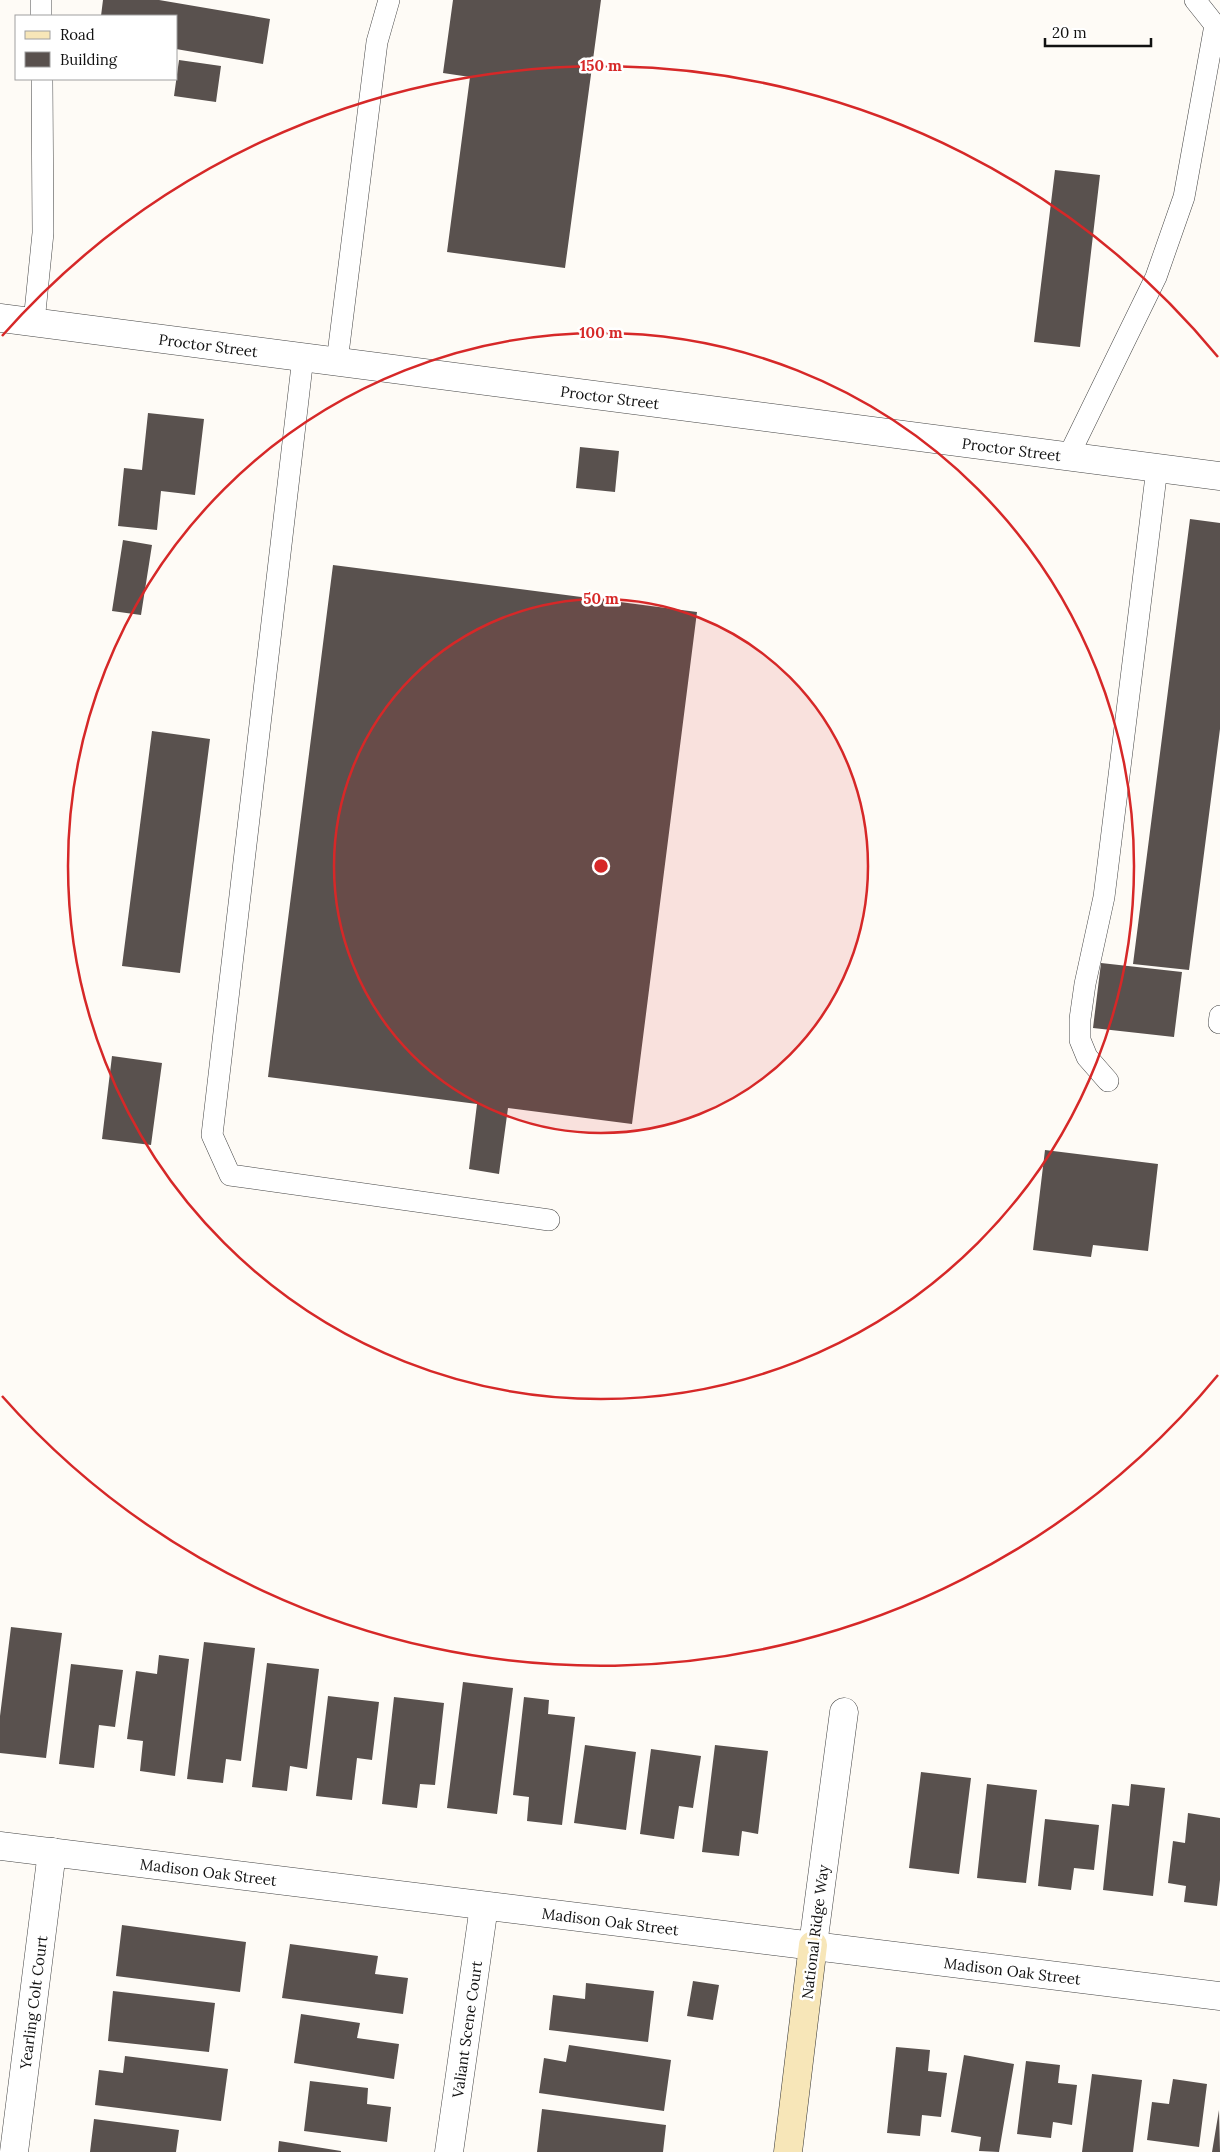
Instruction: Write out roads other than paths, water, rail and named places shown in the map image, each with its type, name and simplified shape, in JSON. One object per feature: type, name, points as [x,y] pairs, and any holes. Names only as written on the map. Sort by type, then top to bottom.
[{"type":"street","name":"Proctor Street","points":[[0,318],[1220,476]]},
{"type":"street","name":"National Ridge Way","points":[[788,2152],[844,1712]]},
{"type":"street","name":"Madison Oak Street","points":[[0,1846],[1220,1996]]},
{"type":"street","name":"Yearling Colt Court","points":[[14,2152],[52,1852]]},
{"type":"street","name":"Valiant Scene Court","points":[[449,2152],[484,1906]]},
{"type":"lane","points":[[41,0],[41,15]]},
{"type":"lane","points":[[336,362],[377,42],[389,0]]},
{"type":"lane","points":[[1068,457],[1156,278],[1184,197],[1218,21],[1194,0]]},
{"type":"lane","points":[[34,322],[43,233],[42,80]]},
{"type":"lane","points":[[303,357],[212,1135],[230,1175],[549,1220]]},
{"type":"lane","points":[[1108,1081],[1087,1057],[1080,1040],[1080,1018],[1085,984],[1104,897],[1157,468]]}]
